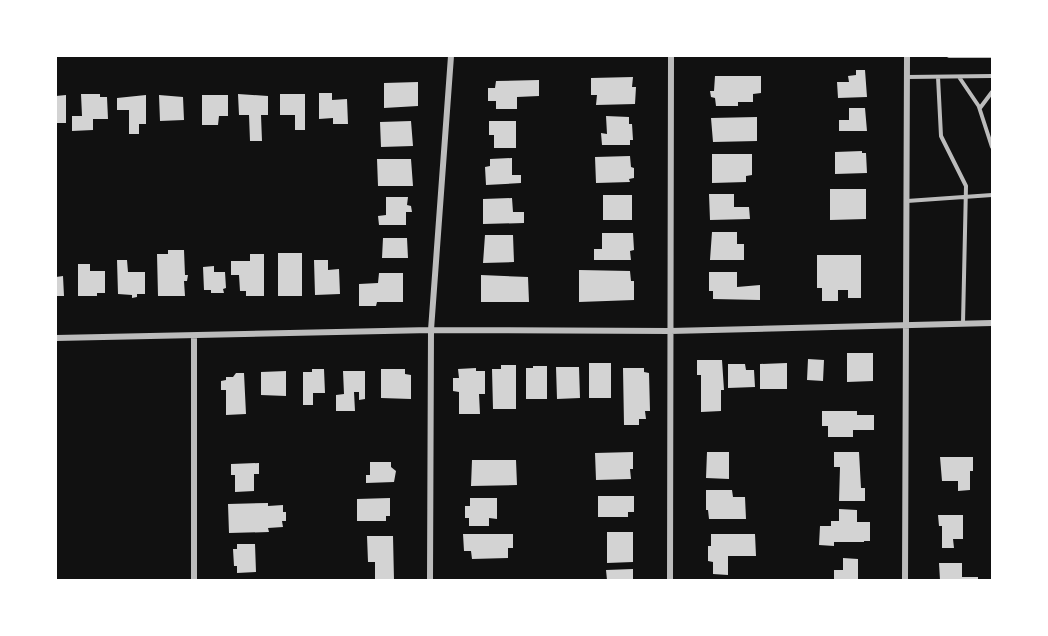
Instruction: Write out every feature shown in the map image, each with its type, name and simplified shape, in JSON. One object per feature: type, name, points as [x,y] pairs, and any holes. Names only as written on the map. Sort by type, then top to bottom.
[{"type":"street","points":[[430,580],[431,330],[451,56]]},
{"type":"street","points":[[670,580],[672,56]]},
{"type":"street","points":[[905,580],[907,56]]},
{"type":"street","points":[[56,338],[431,330],[670,331],[993,323]]},
{"type":"street","points":[[194,336],[194,580]]},
{"type":"lane","points":[[949,56],[993,56]]},
{"type":"lane","points":[[906,77],[993,76]]},
{"type":"lane","points":[[938,77],[941,136],[966,186],[963,323]]},
{"type":"lane","points":[[958,77],[978,106],[993,147]]},
{"type":"lane","points":[[978,106],[980,108],[993,93]]},
{"type":"lane","points":[[906,201],[993,195]]},
{"type":"building","points":[[856,70],[865,70],[867,97],[838,98],[837,82],[849,82],[848,76],[856,75]]},
{"type":"building","points":[[715,76],[761,76],[761,93],[753,94],[753,102],[738,102],[738,106],[716,106],[715,98],[711,97],[710,91],[714,91]]},
{"type":"building","points":[[633,77],[632,87],[636,87],[635,104],[596,105],[597,95],[591,95],[591,78]]},
{"type":"building","points":[[539,80],[539,96],[517,97],[517,109],[496,109],[496,101],[488,101],[488,88],[495,88],[496,81]]},
{"type":"building","points":[[418,82],[418,106],[384,108],[384,83]]},
{"type":"building","points":[[319,93],[332,93],[332,100],[347,99],[348,124],[333,124],[333,118],[319,119]]},
{"type":"building","points":[[81,94],[100,94],[100,97],[107,97],[108,119],[93,119],[93,130],[72,131],[72,116],[82,116]]},
{"type":"building","points":[[238,94],[268,96],[268,115],[261,115],[262,141],[250,141],[249,115],[239,115]]},
{"type":"building","points":[[280,94],[305,94],[305,130],[295,130],[295,115],[280,115]]},
{"type":"building","points":[[66,95],[66,123],[57,123],[56,96]]},
{"type":"building","points":[[146,95],[146,124],[139,124],[139,134],[129,134],[129,110],[117,110],[117,98]]},
{"type":"building","points":[[159,95],[183,97],[184,120],[160,121]]},
{"type":"building","points":[[202,95],[228,95],[228,116],[219,116],[218,125],[202,125]]},
{"type":"building","points":[[849,108],[865,108],[867,131],[839,131],[839,120],[849,120]]},
{"type":"building","points":[[606,116],[629,117],[633,140],[630,140],[630,145],[602,145],[601,133],[607,134]]},
{"type":"building","points":[[757,117],[757,141],[713,142],[711,118]]},
{"type":"building","points":[[411,121],[413,146],[381,147],[380,122]]},
{"type":"building","points":[[489,121],[516,121],[516,148],[494,148],[494,135],[489,135]]},
{"type":"building","points":[[862,151],[866,153],[867,173],[835,174],[835,152]]},
{"type":"building","points":[[712,154],[752,154],[752,175],[746,176],[746,182],[712,183]]},
{"type":"building","points":[[630,156],[634,178],[629,179],[630,182],[596,183],[595,157]]},
{"type":"building","points":[[512,158],[512,175],[521,175],[521,183],[486,185],[485,167],[490,166],[490,159]]},
{"type":"building","points":[[377,159],[411,159],[413,186],[378,186]]},
{"type":"building","points":[[830,189],[866,189],[866,219],[830,220]]},
{"type":"building","points":[[709,194],[734,194],[734,207],[749,207],[750,219],[710,220]]},
{"type":"building","points":[[603,195],[632,195],[632,220],[603,220]]},
{"type":"building","points":[[386,197],[408,197],[407,205],[411,206],[412,212],[406,212],[406,225],[379,225],[378,216],[386,215]]},
{"type":"building","points":[[512,198],[513,212],[524,212],[524,223],[483,224],[483,199]]},
{"type":"building","points":[[712,232],[737,232],[737,244],[744,244],[744,260],[710,260]]},
{"type":"building","points":[[602,233],[633,233],[634,250],[630,251],[631,260],[594,260],[594,249],[602,249]]},
{"type":"building","points":[[485,235],[513,235],[514,262],[483,263]]},
{"type":"building","points":[[383,238],[407,238],[408,258],[382,258]]},
{"type":"building","points":[[168,250],[184,250],[185,275],[188,275],[187,281],[184,281],[185,296],[158,296],[157,254],[168,254]]},
{"type":"building","points":[[278,253],[302,253],[302,296],[278,296]]},
{"type":"building","points":[[250,254],[264,254],[264,296],[246,296],[246,291],[240,291],[239,275],[231,275],[231,261],[250,261]]},
{"type":"building","points":[[817,255],[861,255],[861,298],[848,298],[848,290],[838,290],[838,301],[822,301],[822,288],[817,288]]},
{"type":"building","points":[[117,260],[127,260],[128,272],[145,272],[145,294],[137,294],[137,297],[132,298],[132,295],[118,294]]},
{"type":"building","points":[[314,260],[328,260],[328,270],[339,269],[340,294],[315,295]]},
{"type":"building","points":[[78,264],[90,264],[90,271],[105,271],[105,293],[97,293],[97,296],[78,296]]},
{"type":"building","points":[[214,266],[214,272],[225,272],[224,293],[211,293],[211,290],[204,290],[203,267]]},
{"type":"building","points":[[579,270],[630,271],[631,281],[634,281],[634,300],[579,302]]},
{"type":"building","points":[[709,272],[737,272],[737,287],[760,285],[760,300],[713,299],[713,291],[709,291]]},
{"type":"building","points":[[379,273],[403,273],[403,302],[377,302],[376,306],[359,306],[359,284],[378,283]]},
{"type":"building","points":[[481,275],[528,277],[529,302],[481,302]]},
{"type":"building","points":[[63,276],[64,296],[56,296],[56,277]]},
{"type":"building","points":[[847,353],[873,353],[873,381],[847,382]]},
{"type":"building","points":[[808,359],[824,360],[823,381],[807,380]]},
{"type":"building","points":[[697,360],[722,360],[724,390],[721,390],[721,411],[701,412],[701,375],[697,375]]},
{"type":"building","points":[[589,363],[611,363],[611,398],[589,398]]},
{"type":"building","points":[[787,363],[787,389],[760,389],[760,364]]},
{"type":"building","points":[[728,364],[745,364],[746,370],[754,370],[755,387],[728,388]]},
{"type":"building","points":[[501,365],[516,365],[516,409],[493,409],[492,369],[501,369]]},
{"type":"building","points":[[533,366],[547,366],[547,399],[526,399],[526,368],[533,368]]},
{"type":"building","points":[[556,367],[579,367],[580,398],[557,399]]},
{"type":"building","points":[[476,368],[476,371],[485,371],[485,394],[479,394],[480,414],[459,414],[459,392],[453,391],[453,378],[459,378],[458,369]]},
{"type":"building","points":[[623,368],[644,368],[644,372],[649,373],[650,411],[645,411],[646,419],[639,419],[639,425],[624,425]]},
{"type":"building","points":[[312,369],[324,369],[325,393],[313,393],[313,405],[303,405],[303,372],[312,372]]},
{"type":"building","points":[[381,369],[405,369],[405,374],[411,375],[411,399],[381,398]]},
{"type":"building","points":[[286,371],[286,396],[261,395],[261,372]]},
{"type":"building","points":[[343,371],[365,371],[365,399],[359,400],[359,392],[354,392],[355,411],[336,411],[336,395],[344,394]]},
{"type":"building","points":[[236,373],[244,373],[246,414],[226,415],[226,390],[221,390],[221,381],[226,380],[226,377],[233,377]]},
{"type":"building","points":[[822,411],[857,411],[857,415],[874,415],[874,430],[853,430],[853,437],[828,437],[828,426],[822,426]]},
{"type":"building","points":[[633,452],[631,479],[596,480],[595,453]]},
{"type":"building","points":[[707,452],[729,452],[729,479],[706,478]]},
{"type":"building","points":[[834,452],[859,452],[861,488],[865,488],[865,501],[839,501],[840,467],[834,467]]},
{"type":"building","points":[[940,457],[973,457],[970,490],[958,491],[958,481],[942,481]]},
{"type":"building","points":[[472,460],[516,460],[517,485],[471,486]]},
{"type":"building","points":[[370,462],[391,462],[391,467],[396,471],[394,482],[366,483],[366,475],[370,475]]},
{"type":"building","points":[[259,463],[259,474],[254,474],[254,491],[235,492],[235,475],[231,475],[231,464]]},
{"type":"building","points":[[706,490],[732,490],[733,497],[745,497],[746,519],[709,519],[708,510],[706,510]]},
{"type":"building","points":[[598,496],[634,496],[634,512],[628,512],[628,517],[598,517]]},
{"type":"building","points":[[390,498],[390,516],[386,516],[386,521],[357,521],[357,499]]},
{"type":"building","points":[[470,498],[497,498],[497,519],[489,518],[489,526],[469,526],[469,518],[465,518],[465,506],[470,506]]},
{"type":"building","points":[[268,503],[268,506],[283,505],[286,521],[282,521],[283,527],[268,528],[269,532],[229,533],[228,504]]},
{"type":"building","points":[[839,509],[857,510],[857,522],[870,522],[870,541],[834,542],[834,546],[819,545],[820,526],[831,526],[831,521],[839,521]]},
{"type":"building","points":[[938,515],[963,515],[963,539],[953,539],[954,548],[942,548],[942,526],[939,526]]},
{"type":"building","points":[[607,532],[633,532],[633,562],[607,563]]},
{"type":"building","points":[[463,534],[513,534],[513,548],[508,548],[508,558],[472,559],[471,551],[464,551]]},
{"type":"building","points":[[711,534],[755,534],[756,556],[728,556],[728,575],[713,574],[713,562],[708,561]]},
{"type":"building","points":[[367,536],[393,536],[394,580],[375,580],[375,562],[368,562]]},
{"type":"building","points":[[237,544],[255,544],[256,572],[237,573],[237,566],[234,566],[233,549],[237,549]]},
{"type":"building","points":[[843,558],[858,559],[858,580],[834,580],[834,570],[843,570]]},
{"type":"building","points":[[939,563],[962,563],[962,577],[978,577],[978,580],[940,580]]},
{"type":"building","points":[[633,569],[633,580],[607,580],[606,570]]}]
